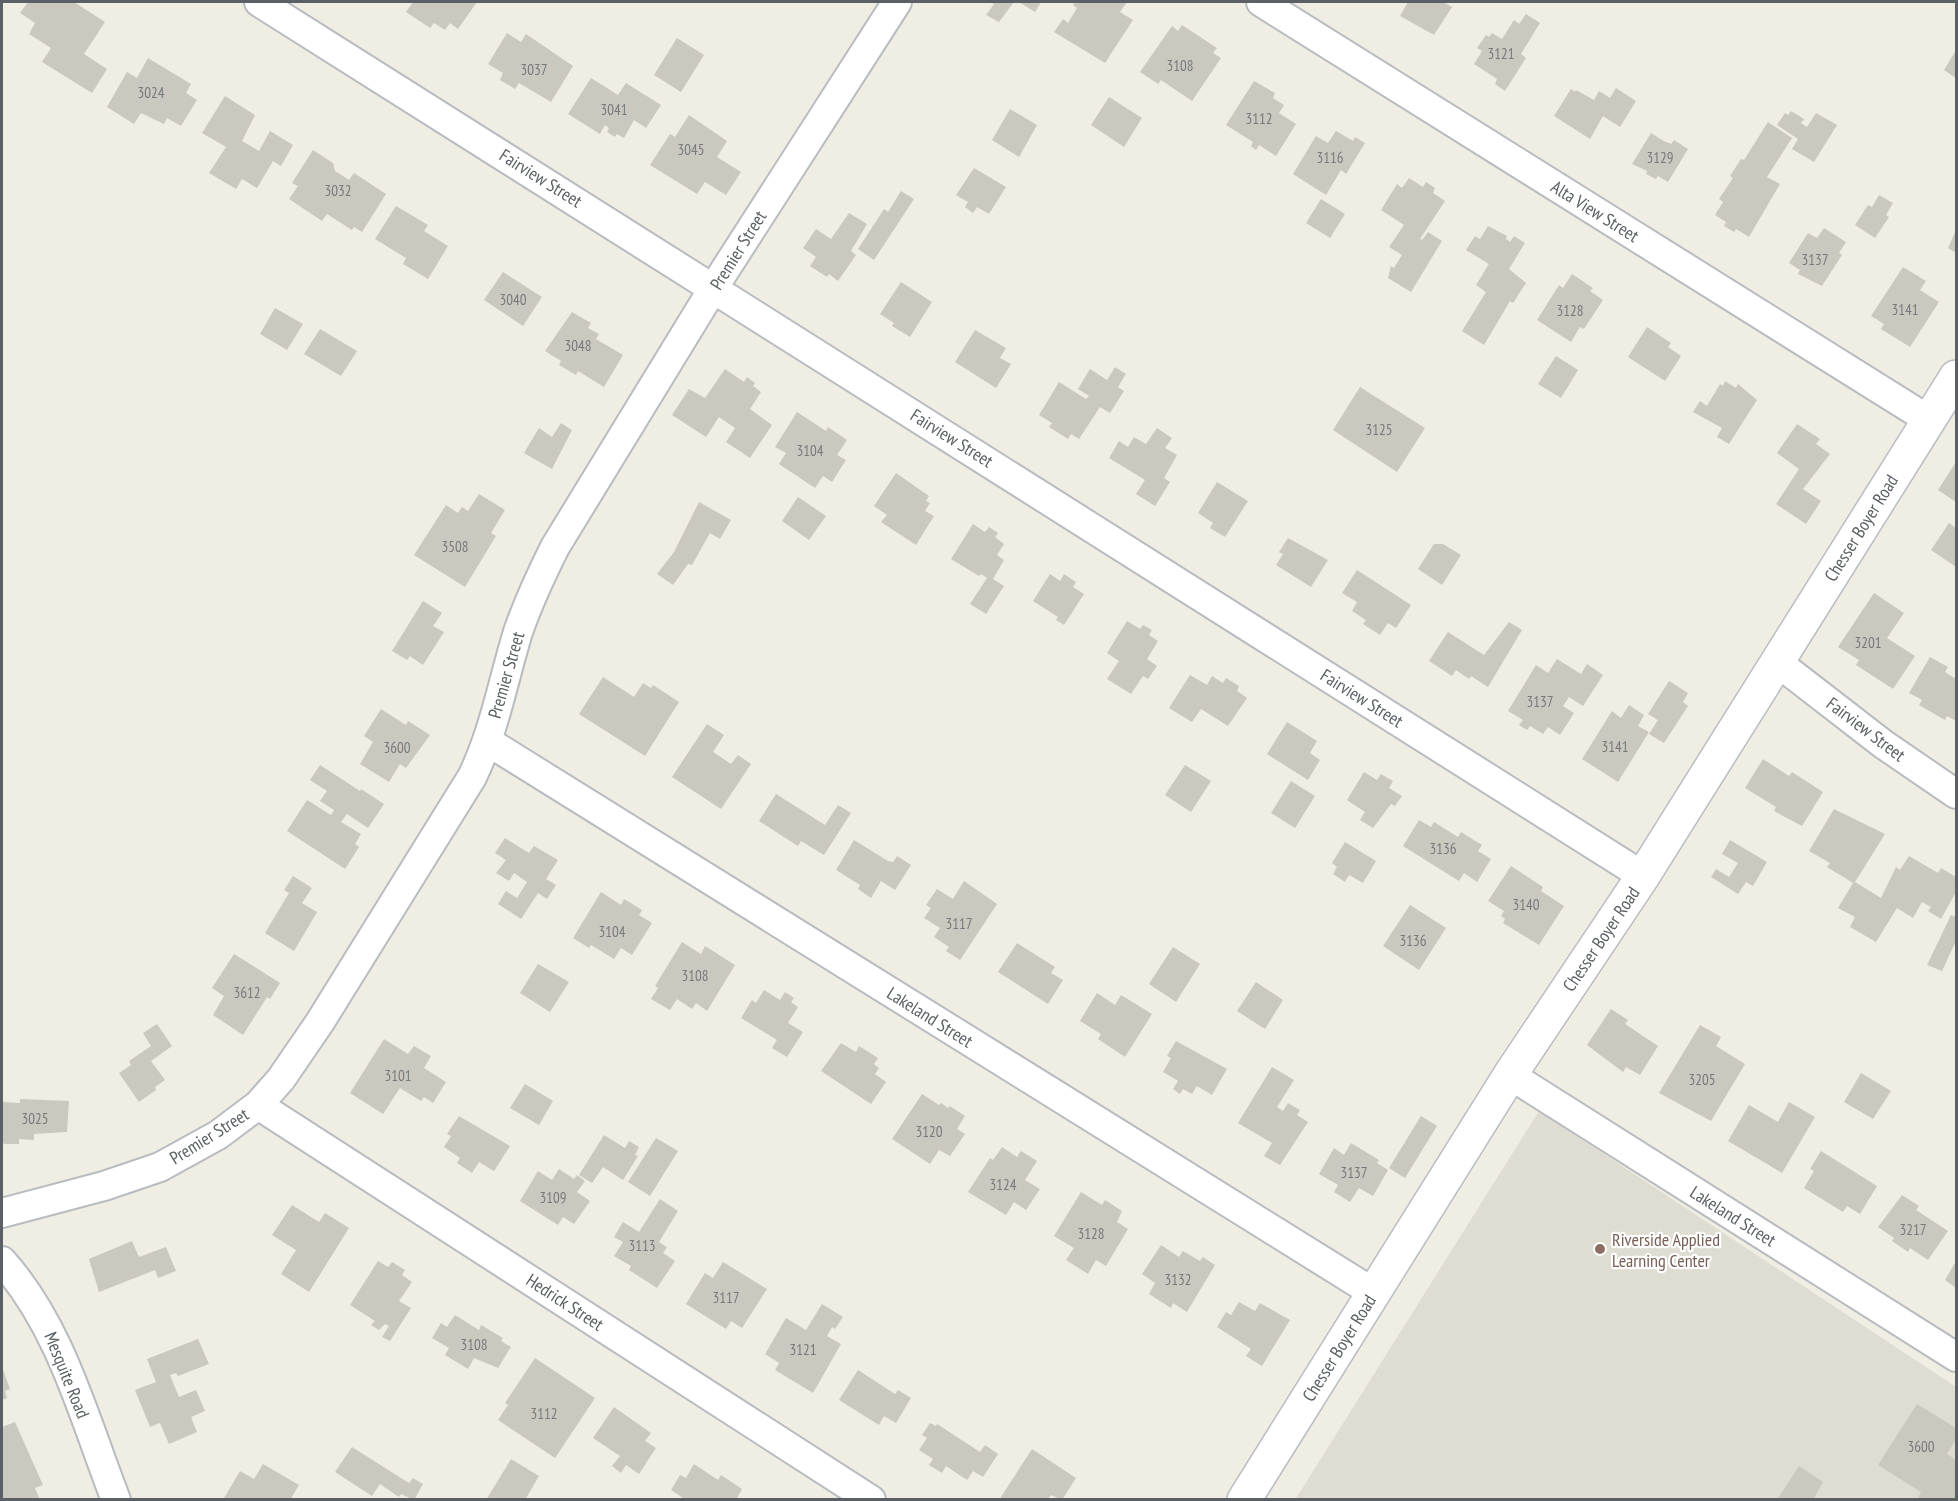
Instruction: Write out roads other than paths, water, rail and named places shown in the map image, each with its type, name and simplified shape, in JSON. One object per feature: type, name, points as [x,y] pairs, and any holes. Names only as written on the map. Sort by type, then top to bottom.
[{"type":"street","name":"Fairview Street","points":[[259,2],[714,287],[1643,876]]},
{"type":"street","name":"Premier Street","points":[[2,1213],[104,1186],[160,1167],[218,1135],[258,1105],[320,1022],[472,777],[487,741],[519,631],[534,590],[555,547],[714,287],[897,2]]},
{"type":"street","name":"Alta View Street","points":[[1261,2],[1929,420]]},
{"type":"street","name":"Chesser Boyer Road","points":[[1244,1500],[1510,1075],[1643,876],[1956,377]]},
{"type":"street","name":"Fairview Street","points":[[1777,662],[1883,744],[1956,794]]},
{"type":"street","name":"Lakeland Street","points":[[487,741],[1374,1293]]},
{"type":"street","name":"Lakeland Street","points":[[1510,1075],[1956,1357]]},
{"type":"street","name":"Hedrick Street","points":[[258,1105],[871,1500]]},
{"type":"street","name":"Mesquite Road","points":[[2,1261],[31,1297],[57,1345],[116,1500]]},
{"type":"place","name":"Riverside Applied Learning Center","points":[[1600,1249]]}]
